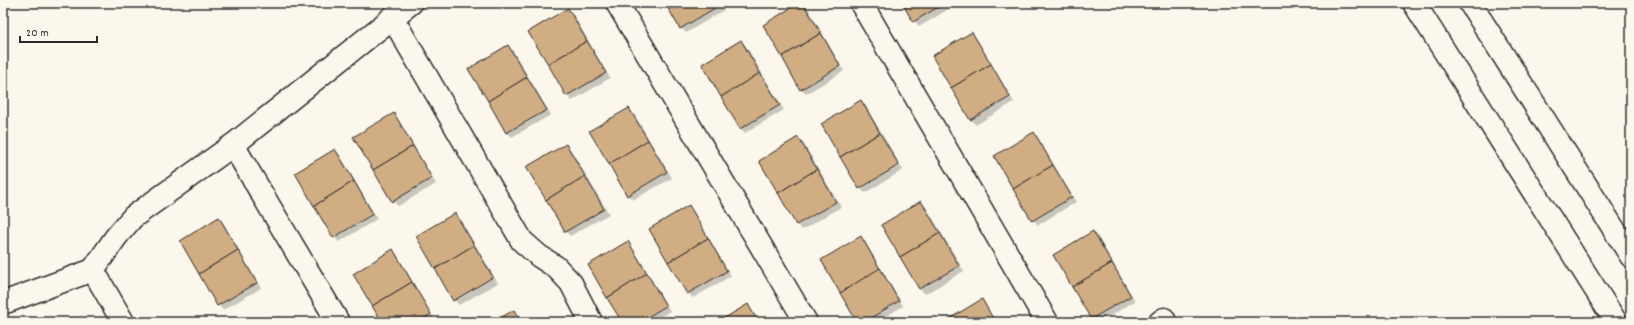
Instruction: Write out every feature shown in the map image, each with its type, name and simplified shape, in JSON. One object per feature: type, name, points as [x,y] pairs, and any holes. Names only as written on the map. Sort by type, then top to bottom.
[{"type":"street","points":[[3,303],[93,270],[116,237],[133,217],[233,145],[411,3]]},
{"type":"street","points":[[617,3],[806,322]]},
{"type":"street","points":[[861,3],[1047,322]]},
{"type":"street","points":[[1414,3],[1616,322]]},
{"type":"street","points":[[1470,3],[1631,256]]},
{"type":"street","points":[[392,17],[522,241],[539,256],[556,267],[571,283],[591,322]]},
{"type":"street","points":[[233,145],[338,322]]},
{"type":"street","points":[[93,270],[123,322]]},
{"type":"building","points":[[665,3],[719,3],[720,5],[680,29]]},
{"type":"building","points":[[799,3],[803,3],[821,33],[782,57],[763,25]]},
{"type":"building","points":[[902,3],[945,3],[913,22]]},
{"type":"building","points":[[568,8],[587,41],[548,64],[528,32]]},
{"type":"building","points":[[972,32],[991,64],[951,88],[932,56]]},
{"type":"building","points":[[821,33],[840,66],[800,90],[782,57]]},
{"type":"building","points":[[741,40],[760,73],[721,97],[702,64]]},
{"type":"building","points":[[587,41],[606,73],[566,96],[548,64]]},
{"type":"building","points":[[508,45],[527,77],[488,101],[468,69]]},
{"type":"building","points":[[991,64],[1010,97],[970,120],[951,88]]},
{"type":"building","points":[[760,73],[780,105],[740,129],[721,97]]},
{"type":"building","points":[[527,77],[547,110],[506,133],[488,101]]},
{"type":"building","points":[[861,100],[880,133],[840,157],[821,124]]},
{"type":"building","points":[[629,108],[648,140],[609,164],[589,131]]},
{"type":"building","points":[[394,113],[413,146],[373,170],[353,137]]},
{"type":"building","points":[[1034,132],[1053,165],[1013,189],[994,156]]},
{"type":"building","points":[[880,133],[899,165],[859,189],[840,157]]},
{"type":"building","points":[[798,137],[817,169],[778,193],[759,161]]},
{"type":"building","points":[[648,140],[667,172],[627,196],[609,164]]},
{"type":"building","points":[[566,144],[585,176],[546,200],[526,167]]},
{"type":"building","points":[[413,146],[432,178],[392,202],[373,170]]},
{"type":"building","points":[[335,149],[354,181],[314,206],[295,173]]},
{"type":"building","points":[[1053,165],[1072,197],[1032,221],[1013,189]]},
{"type":"building","points":[[817,169],[836,202],[796,225],[778,193]]},
{"type":"building","points":[[585,176],[604,209],[565,232],[546,200]]},
{"type":"building","points":[[354,181],[373,214],[333,238],[314,206]]},
{"type":"building","points":[[921,201],[940,233],[900,257],[881,225]]},
{"type":"building","points":[[689,205],[708,238],[668,262],[649,229]]},
{"type":"building","points":[[455,213],[474,245],[435,269],[416,236]]},
{"type":"building","points":[[219,217],[238,250],[199,274],[180,241]]},
{"type":"building","points":[[1093,231],[1112,263],[1072,287],[1053,255]]},
{"type":"building","points":[[940,233],[959,266],[919,289],[900,257]]},
{"type":"building","points":[[861,236],[880,269],[840,293],[821,260]]},
{"type":"building","points":[[708,238],[727,271],[687,294],[668,262]]},
{"type":"building","points":[[628,241],[647,273],[607,298],[588,265]]},
{"type":"building","points":[[474,245],[493,277],[453,301],[435,269]]},
{"type":"building","points":[[393,249],[412,282],[372,306],[353,274]]},
{"type":"building","points":[[238,250],[257,283],[217,306],[199,274]]},
{"type":"building","points":[[1112,263],[1131,296],[1091,319],[1072,287]]},
{"type":"building","points":[[880,268],[899,301],[864,322],[857,322],[840,293]]},
{"type":"building","points":[[647,273],[666,306],[639,322],[622,322],[607,298]]},
{"type":"building","points":[[412,282],[431,314],[418,322],[382,322],[372,306]]},
{"type":"building","points":[[982,299],[995,322],[944,322]]},
{"type":"building","points":[[748,304],[758,322],[718,322]]},
{"type":"building","points":[[514,310],[521,322],[493,322]]},
{"type":"building","points":[[280,317],[284,322],[271,322]]}]
